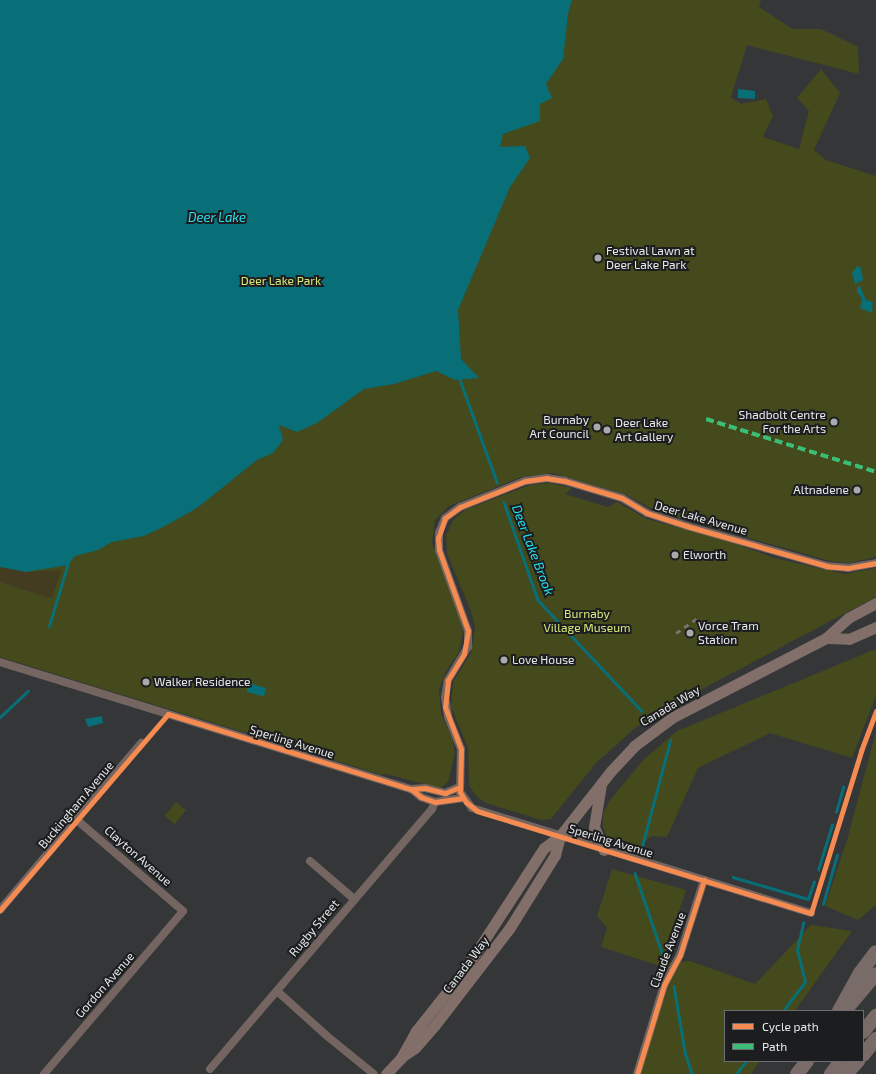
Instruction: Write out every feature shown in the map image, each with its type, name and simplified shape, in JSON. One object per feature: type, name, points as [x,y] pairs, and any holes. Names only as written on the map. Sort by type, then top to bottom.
[{"type":"highway","points":[[840,1010],[860,973],[876,952]]},
{"type":"highway","points":[[846,1010],[876,974]]},
{"type":"highway","points":[[864,1031],[876,1016]]},
{"type":"highway","points":[[864,1054],[876,1039]]},
{"type":"highway","points":[[797,1074],[805,1062]]},
{"type":"highway","points":[[832,1074],[840,1062]]},
{"type":"highway","points":[[846,1074],[857,1062]]},
{"type":"main road","name":"Canada Way","points":[[401,1058],[416,1031],[466,968],[544,848],[560,836],[623,757],[655,728],[826,638],[848,618],[876,603]]},
{"type":"main road","points":[[826,638],[849,639],[876,627]]},
{"type":"main road","points":[[601,784],[594,827],[604,850]]},
{"type":"main road","name":"Canada Way","points":[[386,1074],[401,1058],[415,1048],[435,1025],[509,929],[555,855],[560,836]]},
{"type":"street","name":"Deer Lake Avenue","points":[[462,798],[460,787],[461,749],[448,716],[445,698],[448,680],[468,647],[468,631],[439,550],[438,538],[445,518],[460,507],[525,481],[558,479],[622,498],[647,513],[680,524],[827,566],[848,568],[876,563]]},
{"type":"street","name":"Sperling Avenue","points":[[0,662],[411,789],[444,793],[460,787]]},
{"type":"street","name":"Buckingham Avenue","points":[[0,910],[142,743]]},
{"type":"street","name":"Sperling Avenue","points":[[411,789],[421,797],[435,802]]},
{"type":"street","name":"Sperling Avenue","points":[[462,798],[477,811],[810,913]]},
{"type":"street","points":[[435,802],[462,798]]},
{"type":"street","name":"Rugby Street","points":[[210,1068],[427,815],[435,802]]},
{"type":"street","name":"Clayton Avenue","points":[[77,820],[183,911]]},
{"type":"street","points":[[310,861],[354,899]]},
{"type":"street","name":"Claude Avenue","points":[[637,1074],[664,985],[680,955],[704,880]]},
{"type":"street","name":"Gordon Avenue","points":[[44,1074],[183,911]]},
{"type":"street","points":[[277,991],[327,1036],[374,1074]]},
{"type":"green space","name":"Deer Lake Park","points":[[0,0],[761,0],[759,7],[793,29],[821,29],[858,47],[859,74],[747,45],[731,97],[741,104],[766,99],[773,116],[763,137],[799,149],[809,111],[797,98],[821,69],[840,93],[814,150],[826,160],[876,176],[876,557],[849,563],[830,561],[655,511],[627,495],[553,473],[521,477],[449,506],[435,520],[432,543],[457,606],[463,632],[459,652],[446,671],[439,689],[441,714],[453,740],[455,753],[448,782],[440,788],[386,774],[382,775],[0,657]]},
{"type":"green space","name":"Burnaby Village Museum","points":[[550,483],[572,488],[565,494],[608,507],[617,502],[647,519],[731,542],[774,558],[845,574],[876,568],[876,597],[689,696],[635,728],[596,763],[551,819],[541,820],[486,803],[476,796],[469,785],[468,748],[451,706],[453,682],[471,653],[475,627],[471,611],[447,554],[446,535],[454,519],[467,509],[530,485]]},
{"type":"green space","points":[[876,649],[876,696],[852,758],[770,733],[698,768],[667,837],[651,836],[638,848],[607,837],[603,827],[603,813],[611,799],[644,759],[677,731]]},
{"type":"green space","points":[[876,731],[876,905],[858,920],[825,906],[847,840]]},
{"type":"green space","points":[[176,802],[186,810],[175,824],[165,816]]},
{"type":"green space","points":[[612,869],[686,890],[662,963],[690,961],[755,984],[811,925],[852,931],[796,1010],[724,1010],[724,1062],[759,1062],[751,1074],[640,1074],[672,973],[663,967],[601,947],[607,928],[597,916]]},
{"type":"sand","points":[[0,567],[26,572],[61,570],[52,599],[0,582]]},
{"type":"water","name":"Deer Lake","points":[[0,0],[572,0],[568,14],[563,59],[546,84],[552,98],[540,104],[540,121],[503,134],[500,147],[525,146],[530,158],[510,187],[458,310],[461,359],[479,378],[455,380],[436,371],[394,384],[364,389],[317,423],[297,432],[279,425],[283,440],[273,453],[257,460],[197,508],[165,526],[144,536],[112,542],[98,550],[75,556],[68,565],[26,572],[0,567]]},
{"type":"water","points":[[738,89],[755,91],[755,99],[738,98]]},
{"type":"water","points":[[857,266],[861,268],[863,280],[855,284],[852,273]]},
{"type":"water","points":[[860,286],[866,300],[873,302],[872,313],[860,308],[862,299],[857,292],[857,287]]},
{"type":"water","points":[[249,683],[266,688],[264,697],[247,692]]},
{"type":"water","points":[[102,716],[103,723],[88,727],[85,719]]},
{"type":"waterway","name":"Deer Lake Brook","points":[[459,377],[497,482]]},
{"type":"waterway","name":"Deer Lake Brook","points":[[504,502],[538,600],[642,711]]},
{"type":"waterway","points":[[49,626],[68,563]]},
{"type":"waterway","points":[[0,717],[28,691]]},
{"type":"waterway","name":"Deer Lake Brook","points":[[641,850],[670,741]]},
{"type":"waterway","points":[[836,812],[843,787]]},
{"type":"waterway","points":[[818,870],[832,825]]},
{"type":"waterway","points":[[823,904],[837,855]]},
{"type":"waterway","name":"Deer Lake Brook","points":[[635,873],[664,958]]},
{"type":"waterway","points":[[733,877],[808,899],[814,882]]},
{"type":"waterway","points":[[784,1010],[805,982],[797,950],[803,923]]},
{"type":"waterway","name":"Deer Lake Brook","points":[[674,986],[685,1052],[692,1074]]},
{"type":"waterway","points":[[736,1074],[745,1062]]},
{"type":"railway","points":[[676,633],[699,617]]},
{"type":"marked path","points":[[706,419],[876,472]]},
{"type":"cycle path","points":[[876,563],[848,568],[827,566],[687,526],[647,513],[622,498],[565,481],[547,478],[525,481],[460,507],[445,518],[438,538],[439,550],[468,631],[464,654],[448,680],[445,707],[461,749],[460,792],[466,802],[477,811],[811,913],[861,751],[876,711]]},
{"type":"cycle path","points":[[0,910],[168,714],[411,789],[425,788],[445,793],[460,787]]},
{"type":"cycle path","points":[[411,789],[421,797],[435,802],[462,798]]},
{"type":"cycle path","points":[[637,1074],[664,985],[680,955],[704,880]]},
{"type":"place","name":"Festival Lawn at Deer Lake Park","points":[[598,258]]},
{"type":"place","name":"Shadbolt Centre For the Arts","points":[[834,422]]},
{"type":"place","name":"Burnaby Art Council","points":[[597,427]]},
{"type":"place","name":"Deer Lake Art Gallery","points":[[607,430]]},
{"type":"place","name":"Altnadene","points":[[857,490]]},
{"type":"place","name":"Elworth","points":[[675,555]]},
{"type":"place","name":"Vorce Tram Station","points":[[690,633]]},
{"type":"place","name":"Love House","points":[[504,660]]},
{"type":"place","name":"Walker Residence","points":[[146,682]]}]
